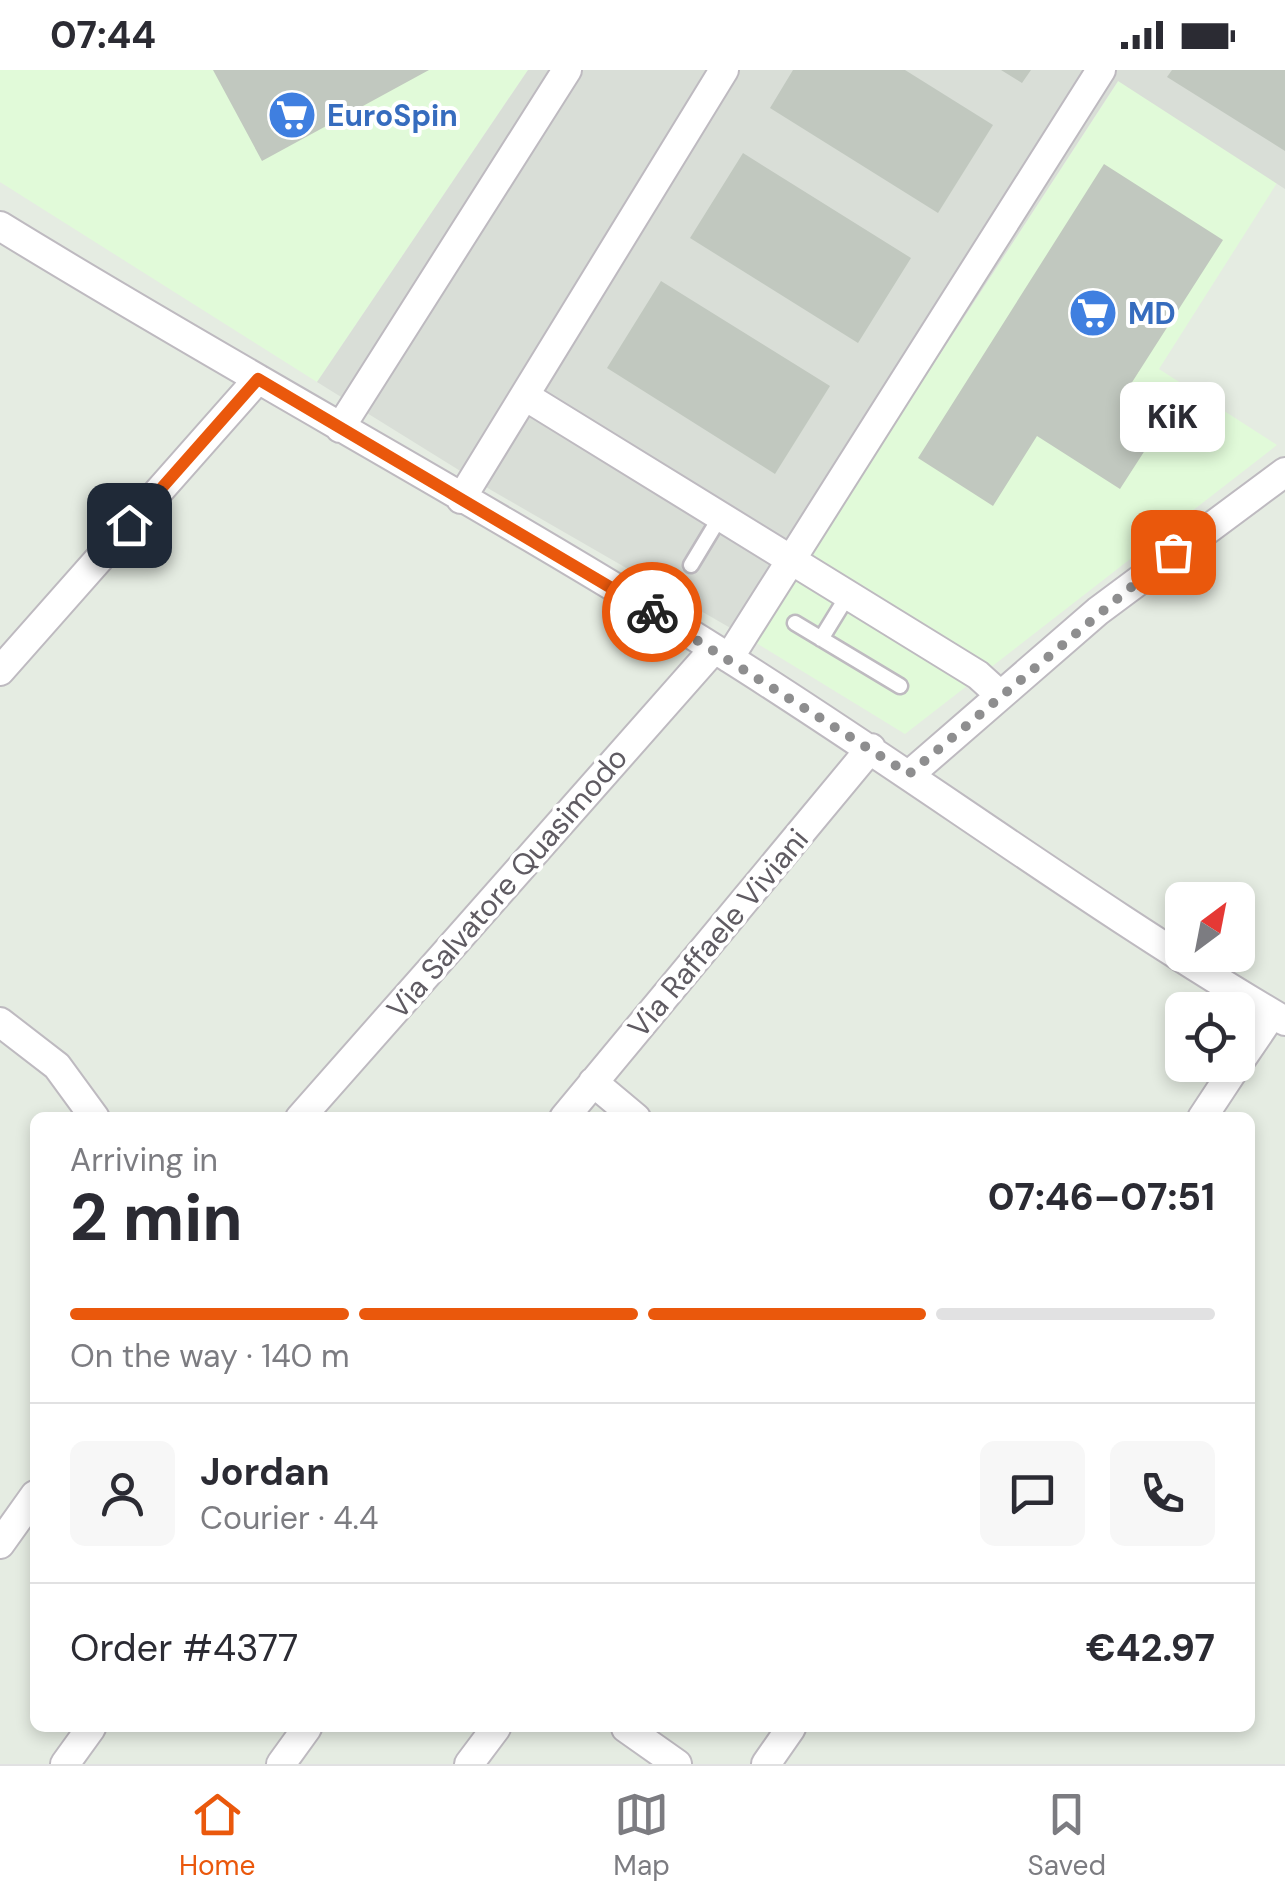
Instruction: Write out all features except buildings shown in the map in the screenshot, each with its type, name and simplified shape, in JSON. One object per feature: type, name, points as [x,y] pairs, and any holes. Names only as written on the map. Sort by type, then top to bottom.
[{"type":"street","points":[[340,428],[567,70]]},
{"type":"street","points":[[461,500],[724,70]]},
{"type":"street","name":"Via Salvatore Quasimodo","points":[[305,1112],[722,653],[791,560],[1100,70]]},
{"type":"street","points":[[1,230],[722,653],[871,748],[1177,957],[1278,1018],[1255,1044]]},
{"type":"street","points":[[0,671],[258,379]]},
{"type":"street","points":[[525,396],[978,675],[1000,695]]},
{"type":"street","points":[[909,774],[1126,588],[1285,472]]},
{"type":"street","name":"Via Raffaele Viviani","points":[[569,1112],[871,748]]},
{"type":"street","points":[[0,1022],[57,1066],[92,1112]]},
{"type":"street","points":[[593,1082],[629,1112]]},
{"type":"street","points":[[1206,1112],[1226,1082]]},
{"type":"street","points":[[0,1544],[30,1502]]},
{"type":"street","points":[[65,1764],[87,1732]]},
{"type":"street","points":[[281,1764],[304,1732]]},
{"type":"street","points":[[470,1764],[493,1732]]},
{"type":"street","points":[[632,1732],[677,1764]]},
{"type":"street","points":[[766,1764],[788,1732]]},
{"type":"lane","points":[[692,565],[720,516]]},
{"type":"lane","points":[[821,638],[848,595]]},
{"type":"lane","points":[[795,623],[900,686]]},
{"type":"shaded area","points":[[0,70],[528,70],[317,382],[0,182]]},
{"type":"shaded area","points":[[528,70],[1285,70],[1285,189],[1118,81],[753,641],[491,490],[317,382]]},
{"type":"shaded area","points":[[1119,80],[1277,183],[1159,369],[1277,445],[905,734],[753,641]]},
{"type":"way so far","points":[[652,612],[909,774],[1098,611],[1173,552]]},
{"type":"place","name":"EuroSpin","points":[[292,115]]},
{"type":"place","name":"MD","points":[[1093,313]]},
{"type":"place","name":"KiK","points":[[1173,552]]},
{"type":"route","points":[[129,525],[258,379],[652,612]]}]
